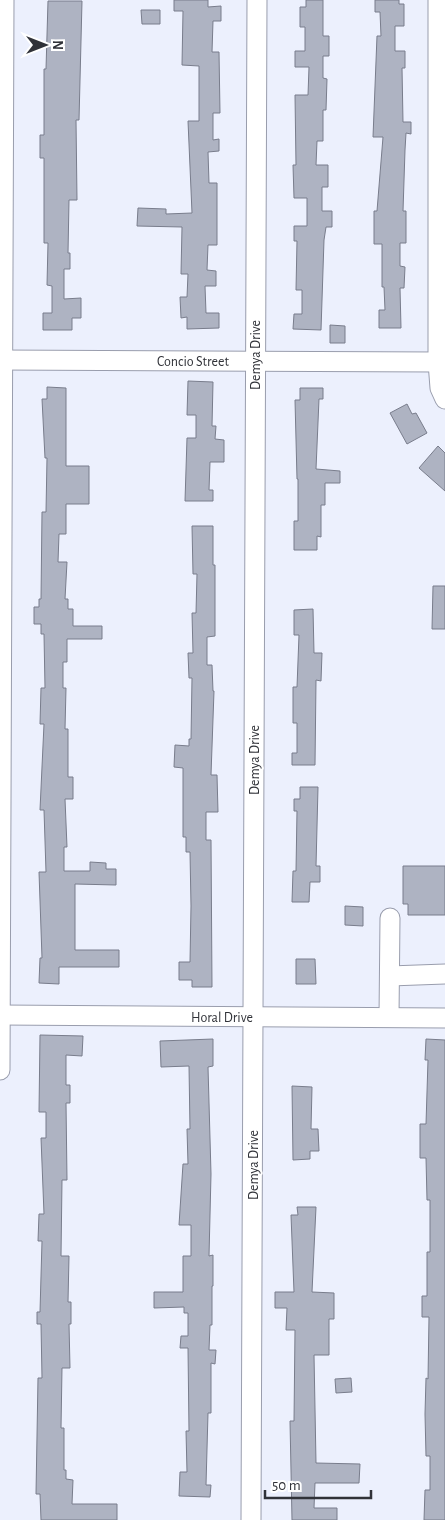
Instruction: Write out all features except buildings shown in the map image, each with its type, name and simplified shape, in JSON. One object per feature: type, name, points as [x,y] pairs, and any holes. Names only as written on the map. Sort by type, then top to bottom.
[{"type":"street","points":[[0,1070],[0,360],[4,0]]},
{"type":"street","name":"Demya Drive","points":[[251,1520],[257,0]]},
{"type":"street","points":[[438,0],[438,362],[439,383],[445,399]]},
{"type":"street","name":"Concio Street","points":[[0,360],[438,362]]},
{"type":"street","points":[[389,1018],[390,918]]},
{"type":"street","points":[[390,976],[445,974]]},
{"type":"street","name":"Horal Drive","points":[[0,1015],[445,1018]]}]
